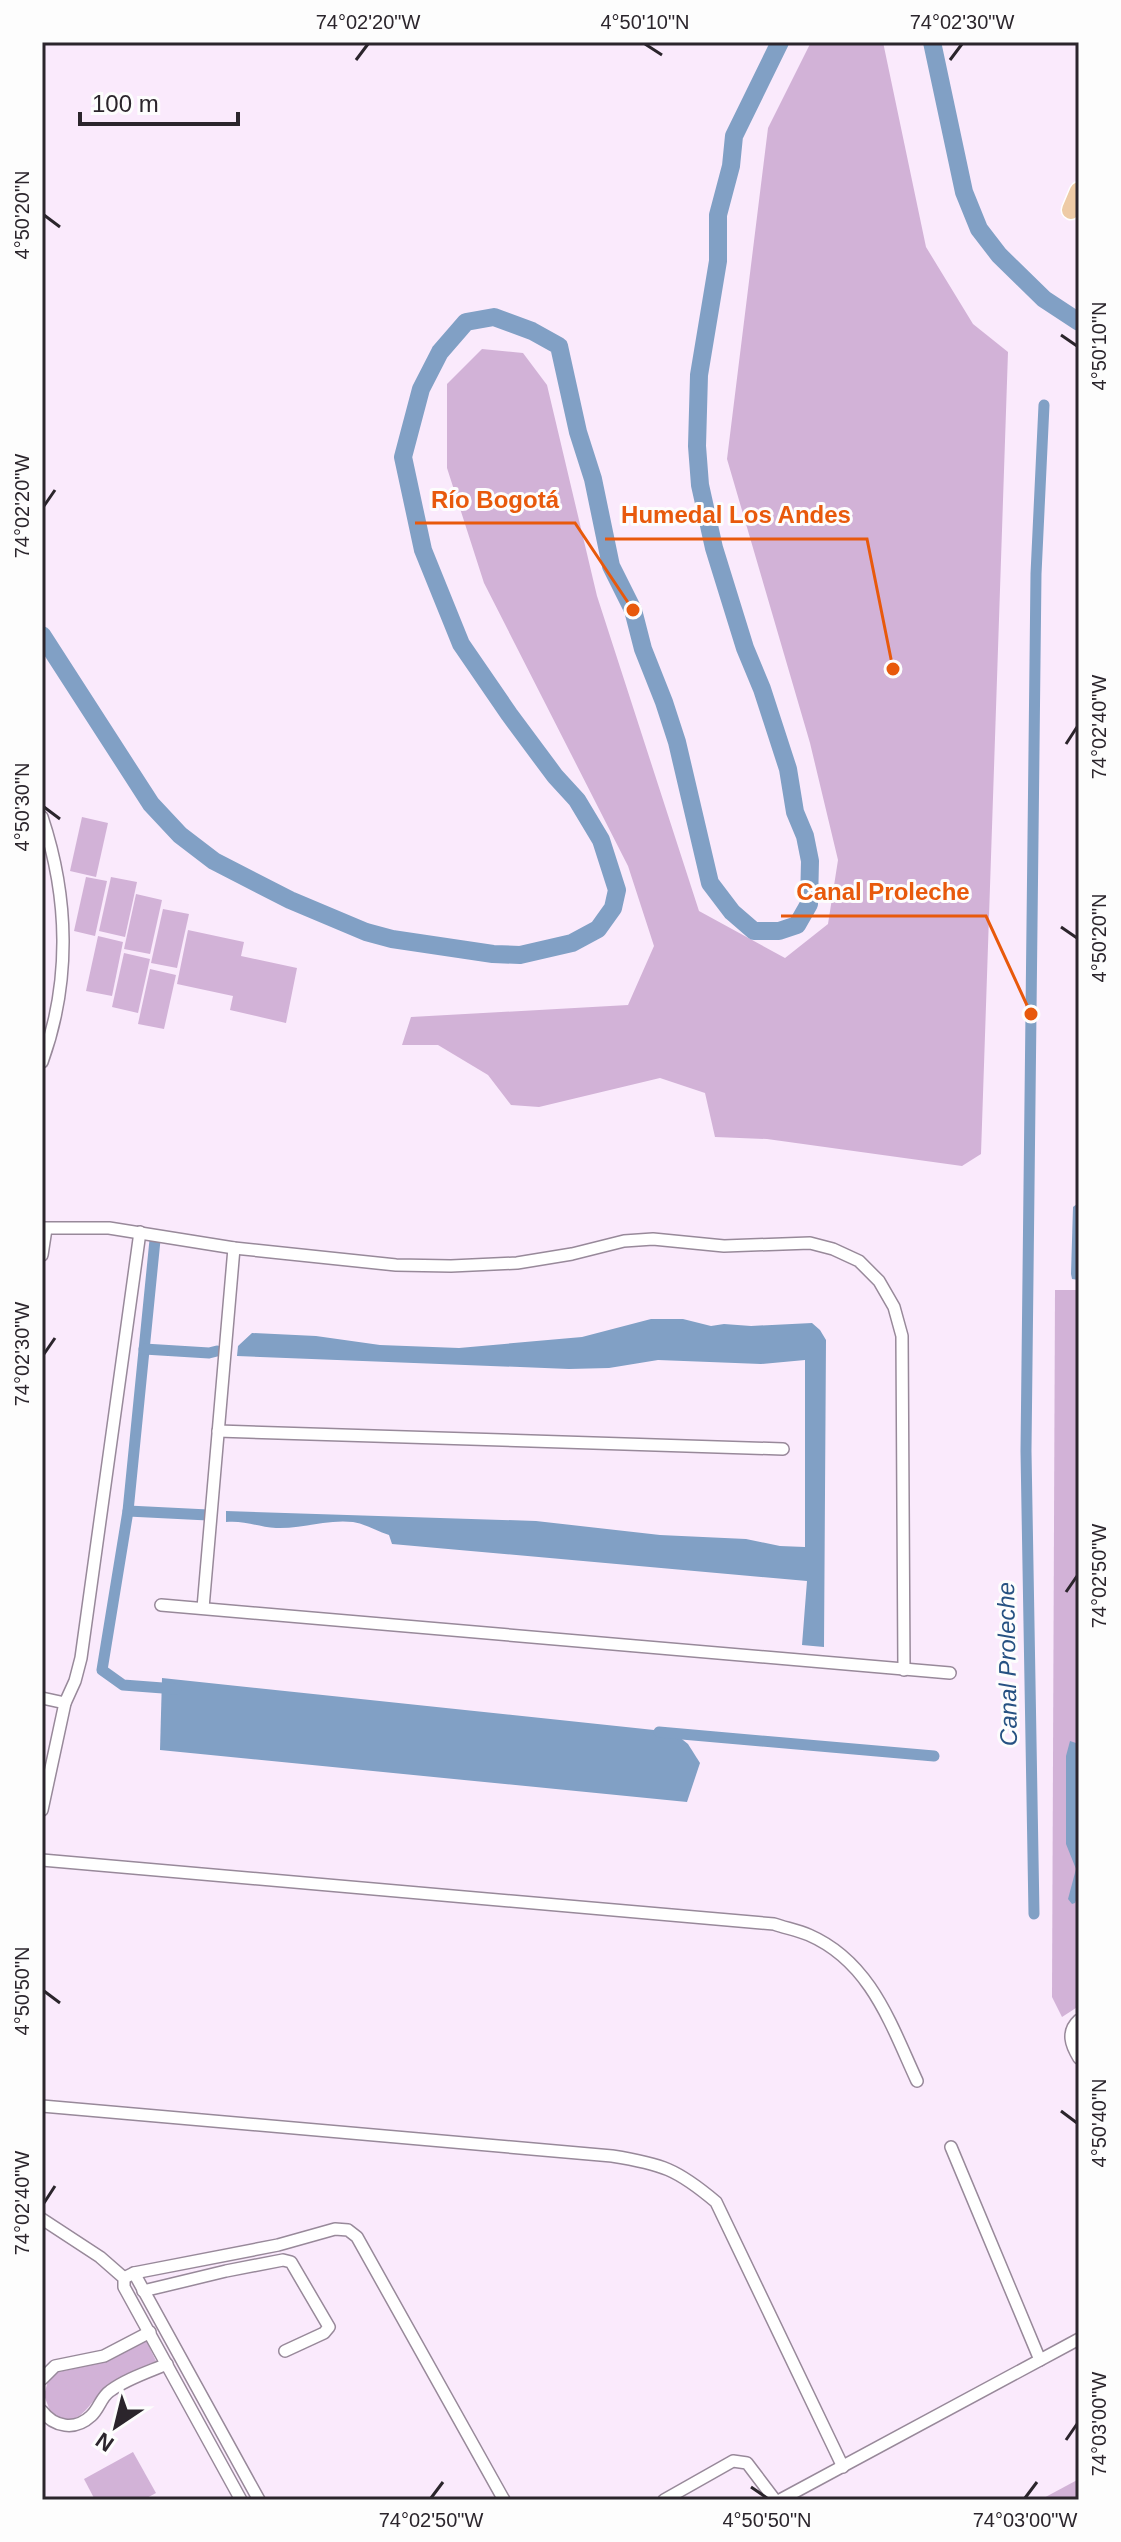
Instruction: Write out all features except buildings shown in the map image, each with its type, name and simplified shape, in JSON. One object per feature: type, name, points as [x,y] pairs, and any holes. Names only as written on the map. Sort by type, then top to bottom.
[{"type":"main road","points":[[1071,210],[1079,191]]},
{"type":"street","points":[[42,817],[54,852],[62,903],[65,955],[57,1013],[42,1062]]},
{"type":"street","points":[[42,1255],[44,1228],[98,1228],[234,1248],[315,1254],[396,1265],[517,1263],[624,1241],[653,1239],[724,1246],[810,1243],[859,1261],[887,1294],[902,1336],[904,1670]]},
{"type":"street","points":[[42,1810],[65,1703],[81,1658],[140,1232]]},
{"type":"street","points":[[203,1608],[234,1248]]},
{"type":"street","points":[[218,1431],[783,1449]]},
{"type":"street","points":[[161,1605],[950,1673]]},
{"type":"street","points":[[42,1698],[65,1703]]},
{"type":"street","points":[[42,1860],[774,1924],[810,1936],[862,1974],[880,2000],[917,2081]]},
{"type":"street","points":[[1079,2020],[1070,2036],[1079,2058]]},
{"type":"street","points":[[42,2106],[612,2156],[655,2163],[689,2180],[716,2202],[843,2467]]},
{"type":"street","points":[[951,2147],[1040,2360]]},
{"type":"street","points":[[42,2219],[129,2276],[143,2291],[259,2500]]},
{"type":"street","points":[[129,2276],[278,2245],[335,2229],[348,2230],[357,2237],[504,2500]]},
{"type":"street","points":[[143,2291],[226,2271],[283,2260],[291,2262],[329,2327],[324,2333],[285,2351]]},
{"type":"street","points":[[129,2276],[124,2287],[241,2500]]},
{"type":"street","points":[[42,2379],[55,2366],[104,2356],[150,2332]]},
{"type":"street","points":[[664,2500],[733,2461],[742,2460],[777,2500],[1079,2339]]},
{"type":"street","points":[[42,2411],[57,2425],[82,2423],[92,2415],[106,2394],[167,2364]]},
{"type":"shaded area","points":[[811,42],[883,42],[926,247],[973,324],[1008,352],[981,1154],[962,1166],[767,1139],[715,1137],[705,1093],[660,1078],[539,1107],[511,1105],[488,1075],[438,1045],[402,1045],[411,1017],[628,1005],[654,946],[628,866],[484,583],[447,468],[447,384],[482,349],[523,353],[547,385],[597,596],[699,911],[785,958],[828,924],[838,860],[810,743],[727,459],[768,128]]},
{"type":"shaded area","points":[[82,817],[108,823],[96,877],[70,871]]},
{"type":"shaded area","points":[[86,877],[107,881],[95,936],[74,931]]},
{"type":"shaded area","points":[[111,877],[137,882],[125,937],[99,931]]},
{"type":"shaded area","points":[[136,894],[162,900],[150,954],[124,949]]},
{"type":"shaded area","points":[[163,909],[189,914],[177,968],[151,963]]},
{"type":"shaded area","points":[[188,930],[244,942],[241,956],[297,968],[286,1023],[230,1010],[233,996],[177,984]]},
{"type":"shaded area","points":[[98,936],[123,942],[112,996],[86,991]]},
{"type":"shaded area","points":[[124,953],[150,959],[138,1013],[112,1007]]},
{"type":"shaded area","points":[[150,969],[176,975],[164,1029],[138,1024]]},
{"type":"shaded area","points":[[1055,1290],[1079,1290],[1079,2006],[1062,2017],[1052,1997]]},
{"type":"shaded area","points":[[146,2340],[156,2361],[110,2384],[77,2417],[61,2418],[50,2411],[44,2395],[48,2381],[58,2372],[96,2364]]},
{"type":"shaded area","points":[[133,2452],[156,2493],[143,2500],[95,2500],[84,2479]]},
{"type":"shaded area","points":[[1079,2479],[1079,2500],[1040,2500]]},
{"type":"water","points":[[1077,1204],[1079,1280],[1072,1279],[1071,1274],[1073,1207]]},
{"type":"water","points":[[651,1319],[683,1319],[711,1326],[812,1323],[826,1340],[824,1647],[802,1645],[807,1581],[392,1544],[389,1535],[353,1522],[276,1528],[226,1522],[226,1511],[536,1521],[805,1547],[805,1360],[761,1364],[658,1360],[609,1368],[569,1369],[237,1356],[238,1346],[252,1333],[316,1336],[380,1345],[459,1348],[582,1337]]},
{"type":"water","points":[[162,1678],[673,1732],[688,1744],[700,1763],[687,1802],[160,1750]]},
{"type":"water","points":[[1070,1741],[1079,1744],[1079,1893],[1072,1904],[1068,1899],[1076,1869],[1066,1844],[1066,1756]]},
{"type":"waterway","points":[[42,635],[151,804],[180,835],[214,861],[290,900],[366,932],[392,939],[520,955],[572,943],[598,929],[613,908],[617,890],[601,840],[577,800],[555,776],[461,644],[423,550],[403,457],[421,389],[440,352],[466,322],[494,317],[532,331],[559,346],[578,432],[593,479],[611,566],[633,610],[643,649],[677,742],[710,883],[732,912],[754,931],[779,931],[797,925],[809,904],[810,861],[805,836],[795,812],[788,769],[714,548],[700,485],[697,446],[699,375],[718,261],[718,215],[731,166],[734,136],[780,42]]},
{"type":"waterway","points":[[932,42],[964,192],[979,229],[999,255],[1044,299],[1079,322]]},
{"type":"waterway","name":"Canal Proleche","points":[[1034,1914],[1026,1451],[1036,574],[1044,405]]},
{"type":"waterway","points":[[155,1240],[128,1511],[102,1670],[123,1685],[176,1689]]},
{"type":"waterway","points":[[144,1349],[217,1351]]},
{"type":"waterway","points":[[128,1511],[208,1515]]},
{"type":"waterway","points":[[659,1732],[934,1756]]},
{"type":"place","name":"Río Bogotá","points":[[633,610]]},
{"type":"place","name":"Humedal Los Andes","points":[[893,669]]},
{"type":"place","name":"Canal Proleche","points":[[1031,1014]]}]
